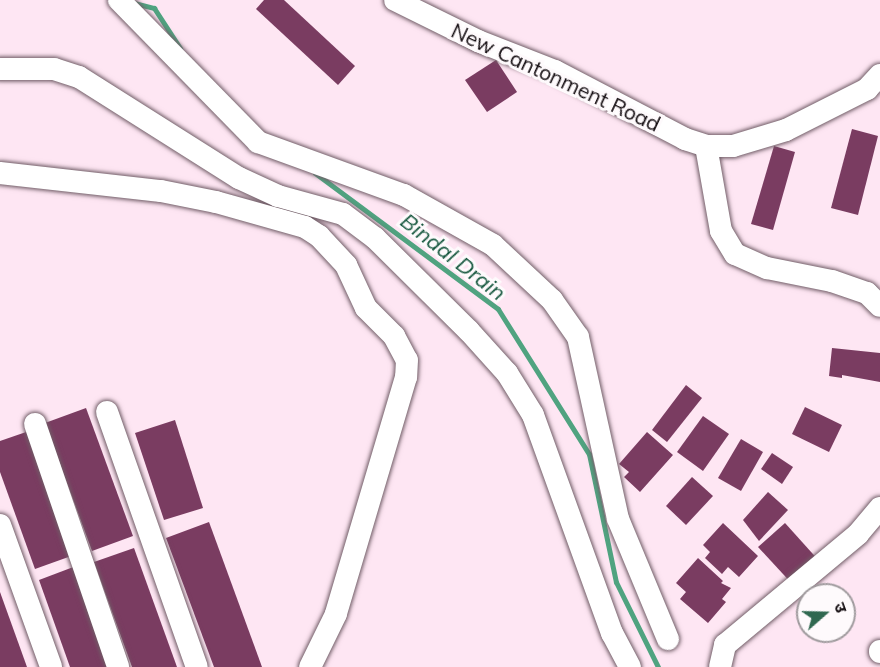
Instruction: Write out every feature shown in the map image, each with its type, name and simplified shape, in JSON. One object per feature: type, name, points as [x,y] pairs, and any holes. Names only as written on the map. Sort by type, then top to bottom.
[{"type":"street","points":[[119,0],[258,142],[404,195],[493,245],[552,300],[578,337],[618,519],[668,639]]},
{"type":"street","name":"New Cantonment Road","points":[[395,0],[478,41],[555,71],[685,139],[706,146],[733,146],[786,130],[867,89],[880,75]]},
{"type":"street","points":[[0,69],[54,69],[79,76],[239,178],[278,196],[334,210],[363,227],[469,331],[507,373],[533,415],[612,633],[630,667]]},
{"type":"street","points":[[706,146],[721,231],[735,254],[767,268],[858,290],[880,306]]},
{"type":"street","points":[[0,173],[161,191],[216,201],[304,227],[319,236],[346,265],[366,308],[402,349],[408,369],[356,550],[336,614],[310,667]]},
{"type":"street","points":[[107,412],[197,667]]},
{"type":"street","points":[[35,424],[118,667]]},
{"type":"street","points":[[720,667],[725,645],[858,534],[880,508]]},
{"type":"street","points":[[0,525],[51,667]]},
{"type":"building","points":[[264,0],[284,0],[355,66],[338,85],[256,9]]},
{"type":"building","points":[[496,60],[517,92],[487,112],[465,80]]},
{"type":"building","points":[[852,129],[878,136],[858,215],[831,208]]},
{"type":"building","points":[[774,146],[795,152],[773,230],[751,224]]},
{"type":"building","points":[[832,348],[880,353],[880,382],[842,375],[842,378],[829,376]]},
{"type":"building","points":[[686,385],[702,398],[667,442],[652,430]]},
{"type":"building","points":[[805,407],[842,425],[829,452],[792,434]]},
{"type":"building","points":[[86,408],[133,536],[92,551],[45,423]]},
{"type":"building","points":[[703,416],[729,434],[703,471],[677,452]]},
{"type":"building","points":[[175,420],[203,508],[164,520],[135,433]]},
{"type":"building","points":[[29,431],[74,555],[35,569],[0,472],[0,441]]},
{"type":"building","points":[[647,432],[673,455],[640,492],[624,477],[629,472],[619,464]]},
{"type":"building","points":[[741,439],[763,452],[741,491],[718,478]]},
{"type":"building","points":[[772,453],[793,467],[782,484],[761,469]]},
{"type":"building","points":[[692,477],[713,496],[686,525],[666,506]]},
{"type":"building","points":[[768,492],[788,510],[759,541],[743,520]]},
{"type":"building","points":[[209,522],[262,667],[214,667],[166,538]]},
{"type":"building","points":[[723,523],[758,556],[739,577],[728,567],[722,574],[705,558],[710,552],[703,545]]},
{"type":"building","points":[[785,523],[821,563],[799,583],[796,583],[795,587],[758,547]]},
{"type":"building","points":[[134,548],[177,667],[132,667],[94,562]]},
{"type":"building","points":[[698,558],[723,581],[721,583],[731,588],[722,599],[726,602],[708,623],[680,599],[686,592],[676,583]]},
{"type":"building","points":[[76,566],[113,667],[70,667],[39,580]]},
{"type":"building","points":[[0,592],[27,667],[0,667]]},
{"type":"waterway","name":"Bindal Drain","points":[[134,3],[154,8],[180,48]]},
{"type":"waterway","name":"Bindal Drain","points":[[315,173],[498,309],[589,454],[616,582],[658,667]]}]
